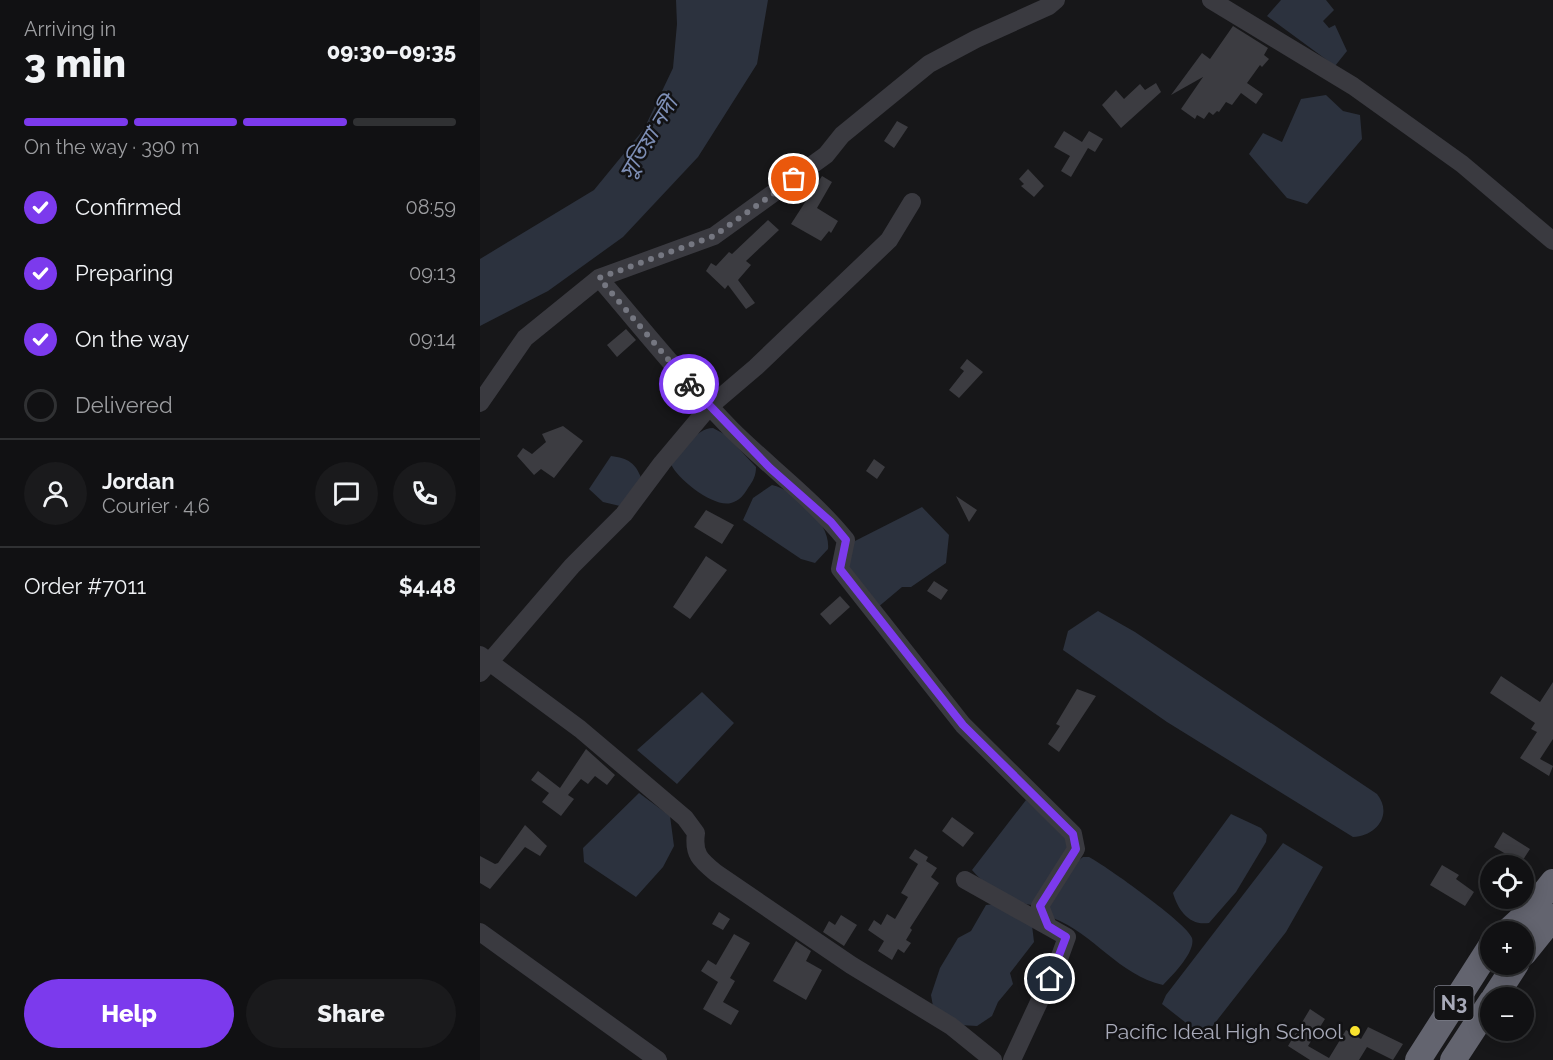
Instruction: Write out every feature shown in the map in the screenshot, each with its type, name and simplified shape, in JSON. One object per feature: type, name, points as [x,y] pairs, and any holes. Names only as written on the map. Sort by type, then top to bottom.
[{"type":"highway","points":[[1519,921],[1553,882]]},
{"type":"highway","points":[[1534,941],[1553,917]]},
{"type":"highway","name":"N3","points":[[1418,1060],[1480,963]]},
{"type":"highway","name":"N3","points":[[1453,1060],[1480,1019]]},
{"type":"street","points":[[480,403],[525,338],[599,278],[714,236],[826,155],[842,135],[928,64],[975,39],[1049,6],[1056,0]]},
{"type":"street","points":[[1211,0],[1353,86],[1462,164],[1553,241]]},
{"type":"street","points":[[912,202],[889,240],[756,367],[709,407],[662,463],[624,514],[572,566],[483,663],[580,729],[685,818],[696,833],[694,847],[698,858],[716,873],[851,965],[951,1026],[993,1060]]},
{"type":"street","points":[[599,278],[709,407],[770,468],[831,522],[846,540],[840,569],[878,618],[963,725],[1073,834],[1076,849],[1040,906],[1048,926]]},
{"type":"street","points":[[965,880],[1066,937],[1059,959],[1012,1060]]},
{"type":"street","points":[[480,932],[658,1060]]},
{"type":"water","name":"সুতিয়া নদী","points":[[676,0],[768,0],[757,64],[698,157],[623,237],[548,291],[480,326],[480,259],[594,190],[644,129],[673,68],[677,24]]},
{"type":"water","points":[[1281,0],[1326,0],[1334,10],[1323,21],[1329,28],[1335,25],[1347,51],[1335,66],[1267,16]]},
{"type":"water","points":[[1326,95],[1343,111],[1360,115],[1362,139],[1307,204],[1287,198],[1249,154],[1263,133],[1282,142],[1301,99]]},
{"type":"water","points":[[713,428],[726,435],[756,467],[754,478],[745,493],[731,503],[706,497],[688,484],[671,464],[695,436]]},
{"type":"water","points":[[611,456],[631,462],[642,480],[620,506],[603,502],[589,489]]},
{"type":"water","points":[[772,485],[791,493],[801,501],[810,509],[824,529],[828,549],[815,563],[801,559],[743,520],[753,498]]},
{"type":"water","points":[[922,507],[949,535],[946,563],[911,587],[902,587],[877,608],[843,570],[851,543]]},
{"type":"water","points":[[1098,611],[1135,632],[1377,794],[1383,809],[1380,823],[1369,833],[1353,837],[1167,722],[1063,650],[1068,631]]},
{"type":"water","points":[[702,692],[734,723],[677,784],[637,750]]},
{"type":"water","points":[[639,793],[670,816],[674,846],[663,867],[636,897],[584,862],[583,848]]},
{"type":"water","points":[[1026,800],[1071,840],[1055,874],[1031,905],[999,892],[972,870]]},
{"type":"water","points":[[1231,814],[1261,828],[1267,835],[1266,842],[1236,892],[1209,923],[1196,922],[1181,911],[1173,893]]},
{"type":"water","points":[[1283,843],[1323,867],[1286,932],[1204,1037],[1162,1004],[1166,995]]},
{"type":"water","points":[[1083,857],[1089,857],[1098,862],[1145,896],[1177,921],[1192,938],[1187,957],[1163,985],[1133,973],[1068,925],[1053,918],[1048,909],[1069,868]]},
{"type":"water","points":[[995,904],[1032,925],[1034,942],[1010,973],[1013,984],[998,1002],[992,1016],[977,1026],[960,1025],[934,1012],[931,995],[940,968],[958,938],[971,931],[986,905]]},
{"type":"building","points":[[1233,26],[1268,48],[1264,55],[1269,59],[1262,67],[1260,65],[1247,83],[1263,94],[1256,104],[1241,93],[1232,105],[1226,102],[1219,112],[1213,115],[1209,112],[1204,119],[1197,115],[1195,119],[1181,109],[1203,77],[1171,95],[1202,53],[1210,59]]},
{"type":"building","points":[[1156,83],[1161,92],[1121,128],[1102,105],[1116,90],[1124,99],[1140,84],[1145,90]]},
{"type":"building","points":[[897,121],[908,127],[894,148],[884,141]]},
{"type":"building","points":[[1064,131],[1082,142],[1089,131],[1103,139],[1095,152],[1088,148],[1071,177],[1061,171],[1070,156],[1054,147]]},
{"type":"building","points":[[1028,169],[1044,186],[1034,197],[1021,186],[1024,184],[1019,179]]},
{"type":"building","points":[[822,176],[832,182],[817,208],[838,221],[831,233],[829,231],[821,241],[791,224]]},
{"type":"building","points":[[768,220],[779,230],[746,261],[751,265],[738,280],[755,303],[746,309],[728,285],[725,289],[706,271],[711,263],[716,266],[729,252],[732,254]]},
{"type":"building","points":[[626,329],[636,340],[617,357],[607,345]]},
{"type":"building","points":[[967,359],[983,372],[959,398],[949,390],[964,371],[960,368]]},
{"type":"building","points":[[563,426],[583,441],[554,478],[541,469],[534,475],[517,456],[523,448],[532,454],[546,442],[542,434]]},
{"type":"building","points":[[874,459],[885,467],[877,479],[866,471]]},
{"type":"building","points":[[956,496],[977,510],[969,522]]},
{"type":"building","points":[[706,510],[734,525],[722,544],[694,527]]},
{"type":"building","points":[[706,556],[727,570],[690,619],[673,607]]},
{"type":"building","points":[[934,581],[948,590],[941,600],[927,591]]},
{"type":"building","points":[[840,596],[850,607],[830,625],[820,614]]},
{"type":"building","points":[[1501,676],[1540,702],[1553,682],[1553,739],[1540,759],[1553,766],[1549,776],[1520,758],[1537,732],[1531,729],[1535,723],[1490,693]]},
{"type":"building","points":[[1077,689],[1096,696],[1059,752],[1048,744],[1060,726],[1056,724]]},
{"type":"building","points":[[586,749],[615,775],[607,785],[595,776],[588,784],[581,779],[568,795],[574,799],[561,816],[542,802],[549,793],[531,780],[538,771],[560,788]]},
{"type":"building","points":[[952,817],[974,833],[963,847],[942,831]]},
{"type":"building","points":[[525,825],[547,846],[540,856],[525,847],[490,889],[480,883],[480,856],[495,864],[498,863]]},
{"type":"building","points":[[1503,832],[1530,849],[1526,855],[1508,855],[1494,847]]},
{"type":"building","points":[[915,849],[928,857],[926,861],[937,868],[931,877],[939,883],[910,928],[912,930],[906,940],[911,943],[904,953],[898,949],[892,960],[878,951],[884,941],[868,930],[874,920],[881,925],[887,914],[895,919],[908,897],[901,893],[918,864],[909,858]]},
{"type":"building","points":[[1442,865],[1459,875],[1456,879],[1474,892],[1465,906],[1430,885]]},
{"type":"building","points":[[719,912],[730,919],[723,930],[712,924]]},
{"type":"building","points":[[841,915],[857,925],[844,946],[823,932],[829,921],[835,925]]},
{"type":"building","points":[[734,934],[750,943],[730,978],[735,981],[723,1002],[739,1011],[731,1025],[703,1009],[718,982],[701,971],[708,960],[716,965]]},
{"type":"building","points":[[796,941],[811,951],[806,961],[822,970],[806,1000],[773,981]]},
{"type":"building","points":[[1310,1009],[1325,1019],[1308,1046],[1329,1058],[1346,1030],[1361,1039],[1368,1027],[1403,1044],[1393,1060],[1367,1047],[1359,1060],[1310,1060],[1288,1046]]},
{"type":"way so far","points":[[689,384],[599,278],[714,236],[794,179]]},
{"type":"place","name":"Pacific Ideal High School","points":[[1355,1031]]},
{"type":"route","points":[[689,384],[770,468],[831,522],[846,540],[840,569],[884,627],[963,725],[1073,834],[1076,849],[1040,906],[1041,914],[1048,926],[1066,937],[1050,979]]}]
